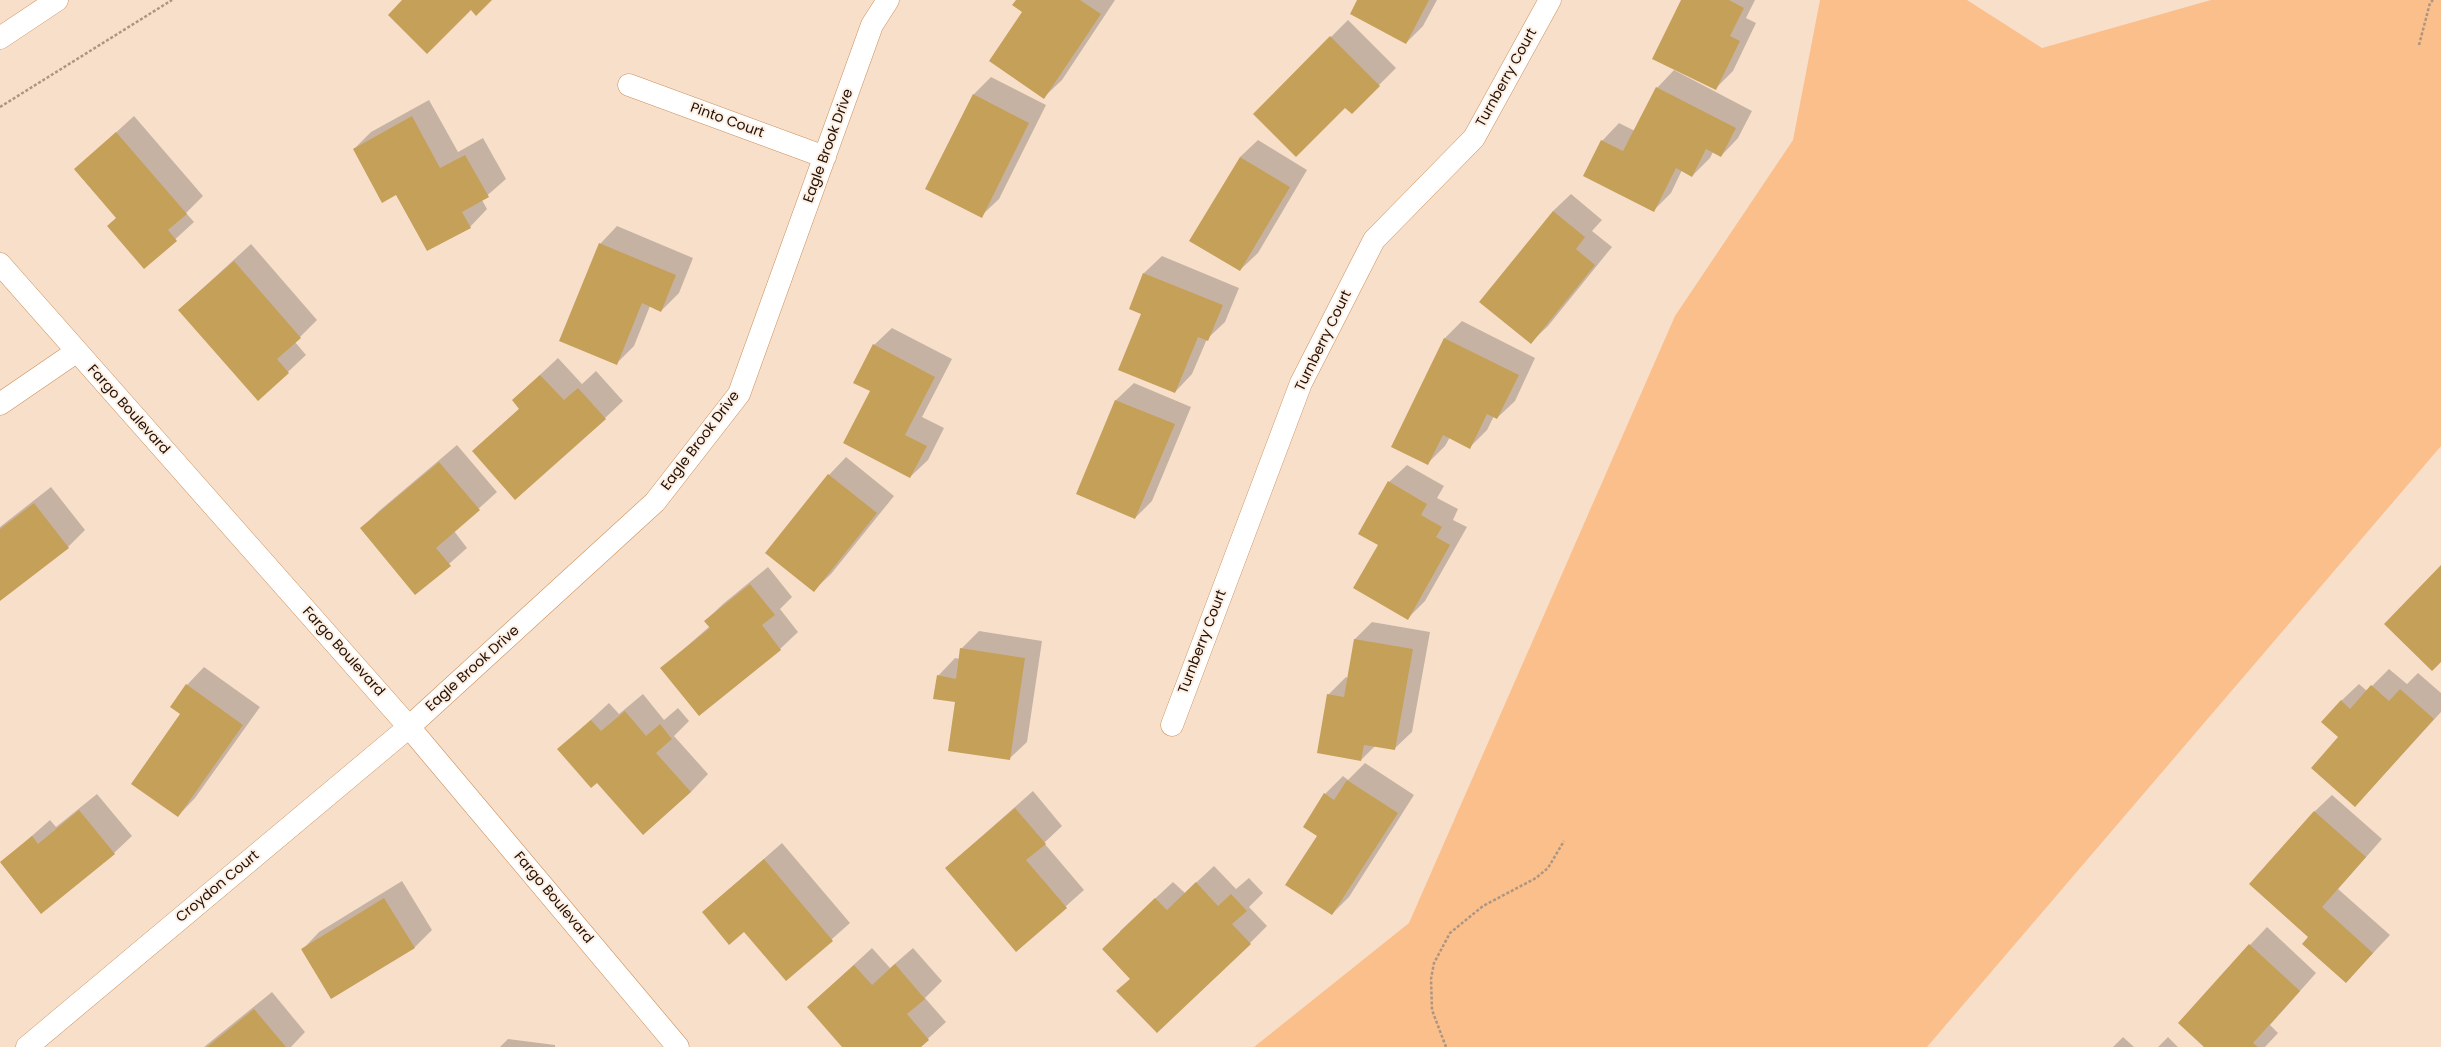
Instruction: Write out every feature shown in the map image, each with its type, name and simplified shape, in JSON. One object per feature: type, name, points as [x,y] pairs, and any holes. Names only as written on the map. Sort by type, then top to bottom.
[{"type":"street","points":[[0,38],[56,0]]},
{"type":"street","name":"Eagle Brook Drive","points":[[409,727],[655,502],[739,394],[872,25],[888,0]]},
{"type":"street","name":"Turnberry Court","points":[[1172,725],[1302,383],[1374,240],[1474,138],[1550,0]]},
{"type":"street","name":"Pinto Court","points":[[629,85],[825,157]]},
{"type":"street","name":"Fargo Boulevard","points":[[0,264],[76,352],[409,727],[678,1047]]},
{"type":"street","points":[[0,404],[76,352]]},
{"type":"street","name":"Croydon Court","points":[[28,1047],[409,727]]},
{"type":"path","points":[[0,107],[172,0]]},
{"type":"path","points":[[2419,45],[2430,3],[2433,0]]},
{"type":"path","points":[[1446,1047],[1432,1010],[1431,979],[1434,963],[1450,933],[1483,906],[1536,878],[1548,868],[1564,842]]},
{"type":"shaded area","points":[[1820,0],[1967,0],[2042,48],[2211,0],[2441,0],[2441,446],[1927,1047],[1254,1047],[1409,923],[1675,316],[1793,140]]},
{"type":"building","points":[[402,0],[492,0],[476,16],[471,10],[427,54],[388,15]]},
{"type":"building","points":[[1016,0],[1080,0],[1101,14],[1044,99],[989,61],[1022,12],[1012,5]]},
{"type":"building","points":[[1357,0],[1429,0],[1406,44],[1350,14]]},
{"type":"building","points":[[1681,0],[1729,0],[1744,8],[1730,36],[1740,41],[1716,90],[1652,59]]},
{"type":"building","points":[[1330,36],[1380,86],[1352,114],[1345,108],[1296,157],[1253,114]]},
{"type":"building","points":[[1656,87],[1736,128],[1721,157],[1706,149],[1692,177],[1676,168],[1654,212],[1583,176],[1601,140],[1623,151]]},
{"type":"building","points":[[973,94],[1029,123],[982,218],[925,189]]},
{"type":"building","points":[[412,116],[440,168],[465,155],[489,197],[462,212],[471,228],[427,251],[396,195],[382,203],[353,149]]},
{"type":"building","points":[[116,132],[187,214],[168,230],[177,241],[144,269],[107,226],[116,218],[74,169]]},
{"type":"building","points":[[1240,157],[1290,187],[1240,271],[1189,241]]},
{"type":"building","points":[[1553,211],[1585,237],[1576,249],[1595,265],[1531,344],[1479,302]]},
{"type":"building","points":[[599,243],[676,275],[661,312],[642,303],[617,365],[559,341]]},
{"type":"building","points":[[234,261],[301,338],[277,359],[289,373],[258,401],[178,310]]},
{"type":"building","points":[[1143,273],[1223,305],[1208,341],[1198,337],[1175,393],[1118,370],[1141,314],[1129,309]]},
{"type":"building","points":[[1444,338],[1519,375],[1497,419],[1487,414],[1470,449],[1443,435],[1428,465],[1391,447]]},
{"type":"building","points":[[873,344],[935,377],[905,435],[927,446],[910,478],[843,443],[870,391],[853,383]]},
{"type":"building","points":[[540,375],[564,400],[578,388],[606,419],[515,500],[472,451],[519,409],[512,400]]},
{"type":"building","points":[[1115,400],[1175,424],[1135,519],[1076,494]]},
{"type":"building","points":[[439,462],[480,510],[436,548],[451,566],[415,595],[360,528]]},
{"type":"building","points":[[828,474],[877,513],[814,592],[765,553]]},
{"type":"building","points":[[1388,481],[1427,504],[1421,515],[1442,527],[1436,537],[1450,545],[1408,620],[1353,588],[1378,545],[1358,534]]},
{"type":"building","points":[[34,503],[69,548],[0,601],[0,529]]},
{"type":"building","points":[[2441,565],[2441,662],[2432,671],[2384,624]]},
{"type":"building","points":[[750,584],[775,615],[762,625],[781,650],[699,716],[660,668],[710,628],[704,621]]},
{"type":"building","points":[[1354,639],[1413,649],[1395,750],[1364,745],[1361,761],[1317,753],[1327,694],[1344,697]]},
{"type":"building","points":[[960,648],[1025,658],[1010,760],[948,751],[955,702],[933,699],[937,675],[956,679]]},
{"type":"building","points":[[186,684],[243,725],[178,817],[131,784],[180,714],[170,707]]},
{"type":"building","points":[[2371,685],[2389,701],[2400,689],[2434,719],[2355,807],[2311,768],[2338,737],[2321,722],[2341,700],[2350,709]]},
{"type":"building","points":[[625,711],[646,736],[660,724],[672,739],[656,753],[691,792],[643,835],[597,783],[591,788],[557,749],[591,720],[601,731]]},
{"type":"building","points":[[1347,780],[1398,813],[1332,915],[1285,885],[1317,836],[1303,827],[1324,793],[1334,800]]},
{"type":"building","points":[[1015,808],[1046,844],[1026,860],[1067,908],[1016,952],[945,868]]},
{"type":"building","points":[[79,810],[115,854],[41,914],[0,862],[32,836],[38,844]]},
{"type":"building","points":[[2314,811],[2366,857],[2322,907],[2373,953],[2346,983],[2302,944],[2308,937],[2249,884]]},
{"type":"building","points":[[764,859],[833,941],[786,981],[744,932],[729,945],[702,912]]},
{"type":"building","points":[[1196,882],[1218,906],[1231,894],[1247,911],[1232,924],[1251,944],[1157,1033],[1116,991],[1130,979],[1102,949],[1155,898],[1167,910]]},
{"type":"building","points":[[384,898],[415,948],[331,999],[301,949]]},
{"type":"building","points":[[2249,944],[2300,991],[2253,1043],[2258,1047],[2204,1047],[2178,1023]]},
{"type":"building","points":[[895,964],[925,999],[907,1014],[929,1040],[921,1047],[842,1047],[807,1007],[854,965],[872,985]]},
{"type":"building","points":[[254,1009],[286,1047],[207,1047]]}]
